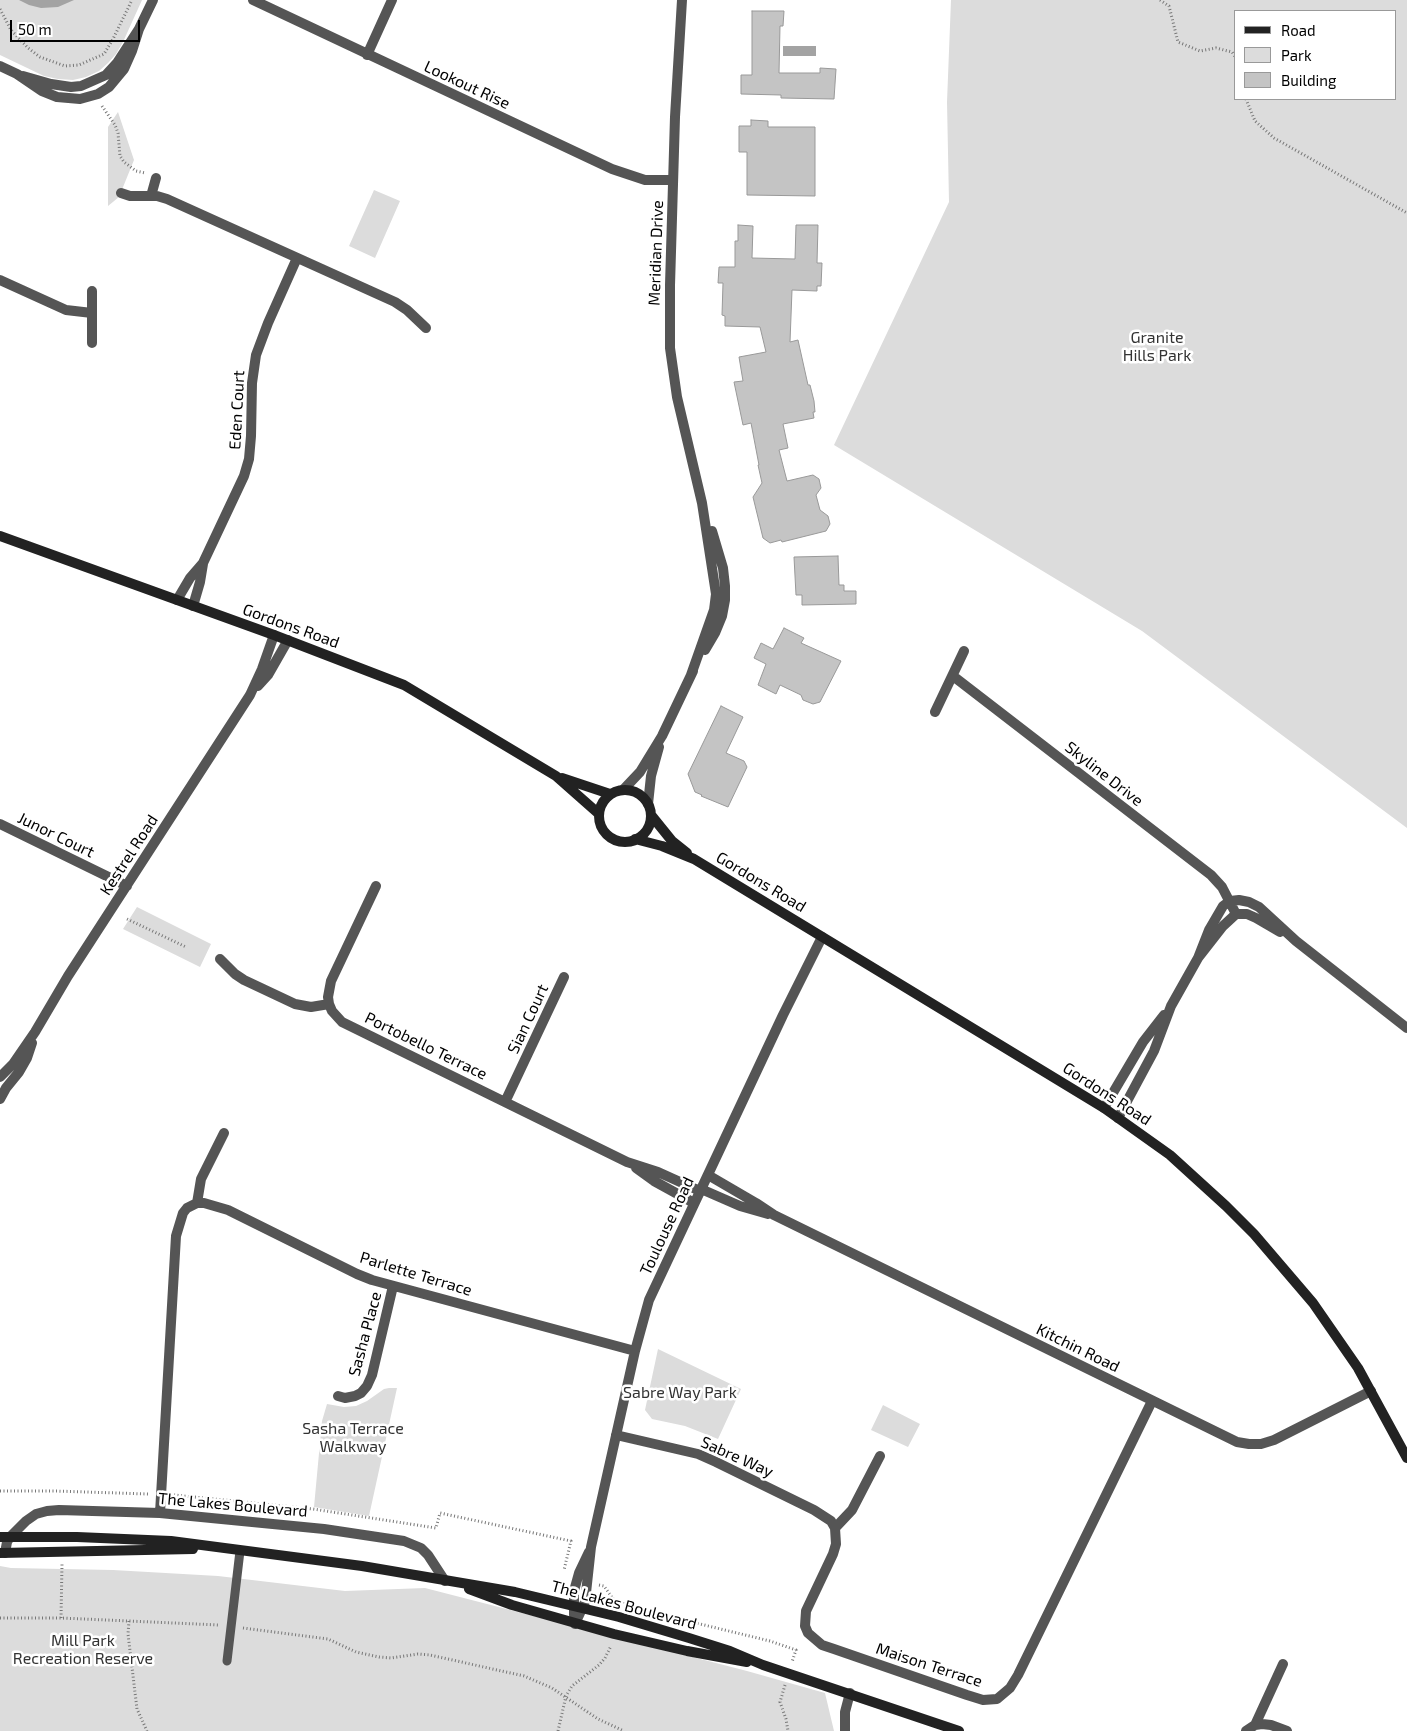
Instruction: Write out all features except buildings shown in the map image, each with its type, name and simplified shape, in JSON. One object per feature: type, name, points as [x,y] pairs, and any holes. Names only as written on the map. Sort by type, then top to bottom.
[{"type":"street","points":[[0,66],[17,74],[42,91],[57,97],[80,99],[98,94],[109,87],[124,69],[139,29],[153,0]]},
{"type":"street","name":"Lookout Rise","points":[[253,0],[612,169],[645,180],[673,180]]},
{"type":"street","points":[[367,54],[392,0]]},
{"type":"street","name":"Meridian Drive","points":[[622,790],[640,772],[662,736],[691,675],[714,610],[716,594],[702,503],[677,397],[670,348],[675,117],[682,0]]},
{"type":"street","points":[[17,74],[60,86],[81,86],[93,82],[106,75],[112,69],[139,29]]},
{"type":"street","points":[[151,196],[156,178]]},
{"type":"street","points":[[121,193],[130,196],[151,196],[167,200],[395,302],[407,310],[426,328]]},
{"type":"street","name":"Eden Court","points":[[177,600],[190,578],[203,563],[244,476],[249,459],[252,383],[256,355],[297,258]]},
{"type":"street","points":[[0,280],[66,310],[92,313]]},
{"type":"street","points":[[92,291],[92,343]]},
{"type":"street","name":"Gordons Road","points":[[0,536],[288,640],[404,685],[556,776],[599,814]]},
{"type":"street","name":"Eden Court","points":[[193,606],[203,563]]},
{"type":"street","name":"Kestrel Road","points":[[250,695],[274,635]]},
{"type":"street","name":"Kestrel Road","points":[[0,1077],[35,1032],[64,983],[250,695],[268,674],[288,640]]},
{"type":"street","points":[[936,712],[964,651]]},
{"type":"street","name":"Skyline Drive","points":[[952,676],[1211,875],[1222,887],[1236,914]]},
{"type":"street","name":"Meridian Drive","points":[[648,804],[651,776],[662,736]]},
{"type":"street","name":"Gordons Road","points":[[556,776],[610,794]]},
{"type":"street","points":[[622,790],[630,790],[637,793],[648,804],[651,815],[646,829],[635,839],[620,841],[607,834],[602,828],[599,814],[601,806],[610,794],[622,790]]},
{"type":"street","name":"Gordons Road","points":[[651,815],[672,840],[694,859]]},
{"type":"street","name":"Junor Court","points":[[0,824],[127,886]]},
{"type":"street","name":"Gordons Road","points":[[635,839],[662,846],[694,859],[1104,1108],[1170,1155],[1254,1234],[1313,1303],[1372,1391],[1407,1458]]},
{"type":"street","points":[[220,960],[235,974],[295,1004],[311,1007],[329,1004],[328,997],[331,981],[376,886]]},
{"type":"street","points":[[1104,1108],[1143,1042],[1171,1006],[1198,958],[1218,913],[1230,901],[1249,902],[1259,907],[1296,941],[1407,1028]]},
{"type":"street","points":[[1198,958],[1223,926],[1236,914],[1247,914],[1256,918],[1296,941]]},
{"type":"street","name":"Toulouse Road","points":[[575,1624],[578,1607],[574,1591],[579,1573],[591,1547],[635,1350],[649,1300],[822,937]]},
{"type":"street","name":"Sian Court","points":[[505,1102],[564,977]]},
{"type":"street","name":"Portobello Terrace","points":[[329,1004],[336,1018],[342,1022],[627,1162],[658,1172],[701,1190]]},
{"type":"street","points":[[1118,1118],[1154,1051],[1171,1006]]},
{"type":"street","name":"Kestrel Road","points":[[0,1097],[27,1058],[35,1032]]},
{"type":"street","points":[[160,1513],[176,1236],[183,1213],[197,1203],[200,1179],[224,1133]]},
{"type":"street","name":"Portobello Terrace","points":[[627,1162],[654,1181],[694,1203]]},
{"type":"street","name":"Kitchin Road","points":[[708,1175],[743,1194],[774,1215],[1237,1442],[1261,1444],[1274,1440],[1372,1391]]},
{"type":"street","name":"Kitchin Road","points":[[701,1190],[740,1206],[774,1215]]},
{"type":"street","name":"Parlette Terrace","points":[[197,1203],[204,1203],[228,1210],[357,1274],[393,1286],[635,1350]]},
{"type":"street","name":"Sasha Place","points":[[338,1396],[346,1398],[355,1396],[361,1393],[367,1386],[372,1375],[393,1286]]},
{"type":"street","name":"Maison Terrace","points":[[835,1528],[836,1544],[833,1554],[806,1611],[806,1626],[808,1633],[814,1640],[822,1645],[967,1695],[983,1700],[997,1699],[1010,1688],[1018,1675],[1152,1401]]},
{"type":"street","name":"Sabre Way","points":[[616,1435],[698,1454],[814,1510],[831,1521],[835,1528]]},
{"type":"street","points":[[835,1528],[852,1510],[880,1456]]},
{"type":"street","name":"The Lakes Boulevard","points":[[5,1537],[36,1514],[59,1510],[160,1513],[272,1523],[404,1541],[421,1548],[428,1555],[445,1581],[512,1605],[614,1634],[725,1659],[763,1665]]},
{"type":"street","name":"The Lakes Boulevard","points":[[5,1537],[123,1538],[171,1541],[362,1566],[515,1592],[578,1607],[689,1638],[959,1731]]},
{"type":"street","name":"The Lakes Boulevard","points":[[5,1537],[7,1542],[2,1553],[227,1549]]},
{"type":"street","points":[[1251,1728],[1283,1664]]},
{"type":"street","points":[[845,1731],[845,1712],[850,1693]]},
{"type":"street","points":[[1251,1728],[1271,1725],[1286,1731]]},
{"type":"lane","points":[[228,1661],[240,1550]]},
{"type":"path","points":[[0,9],[11,30],[28,48],[40,57],[65,66],[79,65],[104,54],[132,0]]},
{"type":"path","points":[[1160,0],[1169,6],[1178,42],[1200,51],[1216,48],[1232,52],[1234,55]]},
{"type":"path","points":[[98,94],[104,111],[115,125],[118,133],[120,156],[128,166],[145,174]]},
{"type":"path","points":[[1246,100],[1255,121],[1274,138],[1407,213]]},
{"type":"path","points":[[127,919],[186,948]]},
{"type":"path","points":[[61,1618],[62,1564]]},
{"type":"path","points":[[0,1618],[61,1618],[231,1626],[328,1639],[356,1652],[379,1657],[430,1655],[536,1680],[566,1696],[598,1719],[624,1731]]},
{"type":"path","points":[[129,1621],[128,1634],[137,1709],[147,1731]]},
{"type":"path","points":[[558,1731],[566,1696],[572,1686],[600,1665],[612,1645],[614,1634]]},
{"type":"green space","points":[[0,0],[142,0],[116,54],[99,71],[73,80],[44,76],[0,55]]},
{"type":"green space","name":"Granite Hills Park","points":[[951,0],[1407,0],[1407,828],[1142,631],[834,445],[949,202],[947,102]]},
{"type":"green space","points":[[118,112],[134,160],[119,197],[108,206],[108,127]]},
{"type":"green space","points":[[374,190],[400,201],[375,258],[349,246]]},
{"type":"green space","points":[[137,907],[211,944],[200,967],[123,929]]},
{"type":"green space","name":"Sabre Way Park","points":[[658,1349],[741,1389],[718,1439],[685,1426],[652,1419],[645,1410]]},
{"type":"green space","name":"Sasha Terrace Walkway","points":[[397,1388],[369,1516],[314,1507],[322,1421],[327,1404],[344,1407],[356,1406],[384,1389]]},
{"type":"green space","points":[[883,1405],[920,1424],[908,1447],[871,1430]]},
{"type":"green space","name":"Mill Park Recreation Reserve","points":[[0,1566],[218,1576],[345,1591],[425,1588],[825,1693],[834,1731],[0,1731]]},
{"type":"shaded area","points":[[19,0],[74,0],[58,7],[41,8]]},
{"type":"shaded area","points":[[783,46],[816,46],[816,56],[783,56]]}]
